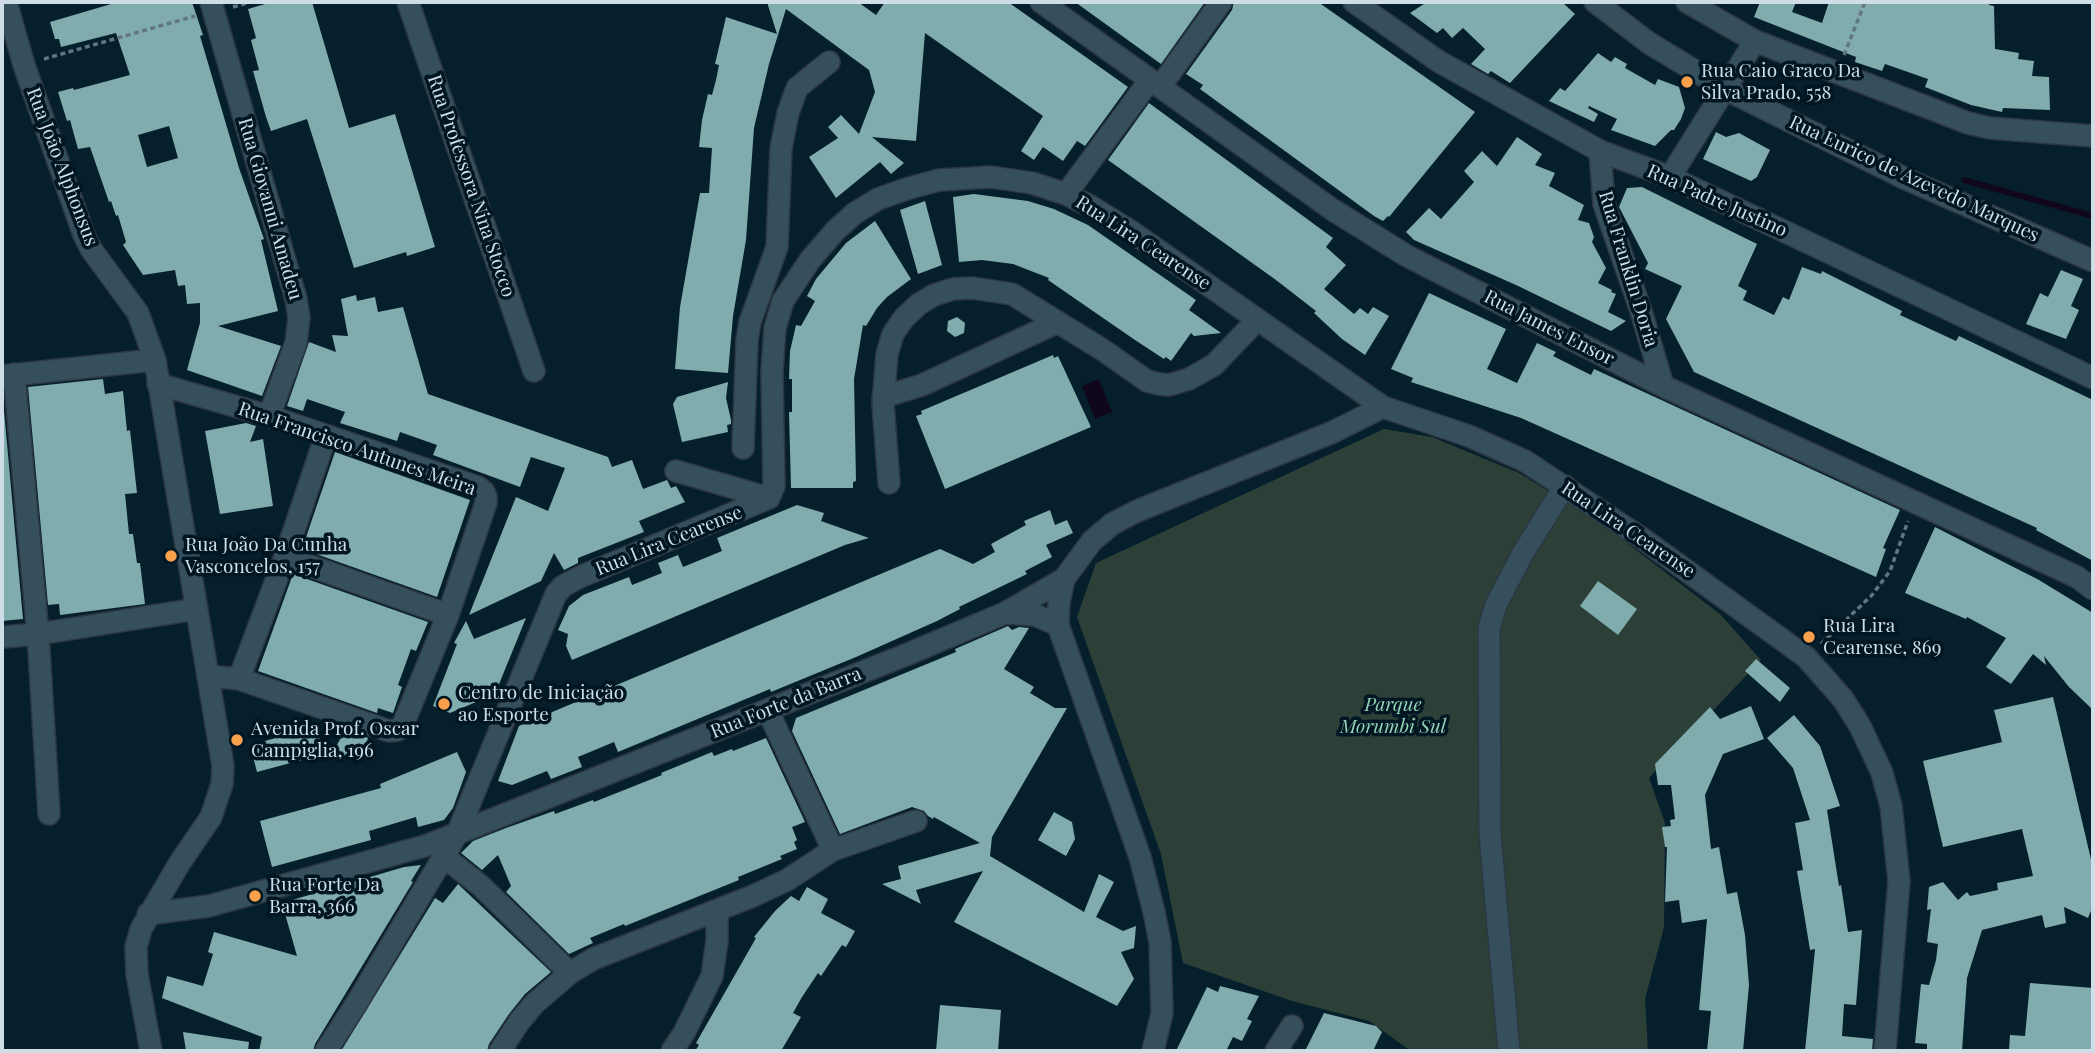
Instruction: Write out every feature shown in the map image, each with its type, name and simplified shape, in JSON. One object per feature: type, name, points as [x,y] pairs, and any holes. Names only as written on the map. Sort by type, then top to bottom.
[{"type":"street","name":"Rua João Alphonsus","points":[[6,2],[15,51],[84,235],[91,249],[138,313],[156,360],[222,766],[218,801],[211,817],[148,914],[136,947],[142,1006],[151,1051]]},
{"type":"street","name":"Rua Professora Nina Stocco","points":[[408,2],[534,371]]},
{"type":"street","name":"Rua James Ensor","points":[[1041,2],[1333,210],[1407,256],[1663,386],[2077,577],[2093,589]]},
{"type":"street","points":[[1066,194],[1221,2]]},
{"type":"street","name":"Rua Padre Justino","points":[[1355,2],[1438,61],[1600,152],[1670,177],[2093,378]]},
{"type":"street","name":"Rua Eurico de Azevedo Marques","points":[[1595,2],[1649,43],[1725,89],[1906,179],[2093,261]]},
{"type":"street","points":[[1687,2],[1755,41],[1981,126],[2093,136]]},
{"type":"street","name":"Rua Giovanni Amadeu","points":[[212,7],[299,317],[296,344],[269,416]]},
{"type":"street","points":[[1670,177],[1755,41]]},
{"type":"street","points":[[743,447],[747,340],[750,322],[777,247],[781,148],[792,99],[797,89],[829,62]]},
{"type":"street","name":"Rua Franklin Doria","points":[[1600,152],[1604,204],[1641,311],[1663,386]]},
{"type":"street","name":"Rua Lira Cearense","points":[[326,1051],[457,834],[551,604],[563,586],[769,498],[774,486],[772,371],[775,328],[783,301],[810,260],[835,231],[878,199],[906,188],[939,180],[991,177],[1032,183],[1066,194],[1109,216],[1383,407],[1469,436],[1525,461],[1565,486],[1807,657],[1843,699],[1860,726],[1882,773],[1891,806],[1899,881],[1885,1051]]},
{"type":"street","points":[[777,247],[810,260]]},
{"type":"street","points":[[889,482],[883,397],[887,354],[893,334],[904,318],[934,295],[953,289],[988,289],[1012,294],[1058,321],[1146,381],[1170,385],[1189,379],[1213,365],[1257,320]]},
{"type":"street","points":[[883,397],[922,384],[1058,321]]},
{"type":"street","points":[[49,814],[38,634],[8,375],[156,360]]},
{"type":"street","name":"Rua Francisco Antunes Meira","points":[[158,384],[269,416],[478,487],[484,492],[486,503],[448,615],[402,727],[398,730],[389,731],[239,678],[209,676]]},
{"type":"street","name":"Rua Forte da Barra","points":[[148,914],[209,906],[457,834],[1005,613],[1064,579],[1092,541],[1112,524],[1137,511],[1333,432],[1383,407]]},
{"type":"street","points":[[239,678],[285,557],[326,435]]},
{"type":"street","points":[[676,471],[769,498]]},
{"type":"street","points":[[1509,1051],[1490,834],[1489,628],[1496,606],[1522,553],[1565,486]]},
{"type":"street","points":[[285,557],[448,615]]},
{"type":"street","points":[[1064,579],[1058,625],[1140,857],[1160,942],[1162,1013],[1153,1051]]},
{"type":"street","points":[[2,637],[38,634],[197,608]]},
{"type":"street","points":[[1005,613],[1034,615],[1058,625]]},
{"type":"street","points":[[768,710],[833,850]]},
{"type":"street","points":[[500,1051],[534,1004],[570,973],[593,959],[717,911],[787,880],[833,850],[916,821]]},
{"type":"street","points":[[443,856],[481,886],[570,973]]},
{"type":"street","points":[[672,1051],[712,976],[717,941],[717,911]]},
{"type":"street","points":[[1276,1051],[1292,1026]]},
{"type":"path","points":[[15,51],[205,13],[212,7],[251,2]]},
{"type":"path","points":[[1837,73],[1865,2]]},
{"type":"path","points":[[1807,657],[1872,595],[1890,571],[1914,502]]},
{"type":"green space","name":"Parque Morumbi Sul","points":[[1384,429],[1432,437],[1519,473],[1602,524],[1720,614],[1761,660],[1649,778],[1665,823],[1664,927],[1645,999],[1648,1051],[1411,1051],[1369,1021],[1292,1001],[1183,963],[1161,854],[1077,617],[1096,563]]},
{"type":"shaded area","points":[[1099,379],[1112,412],[1095,419],[1082,386]]},
{"type":"building","points":[[118,2],[192,2],[239,168],[264,239],[261,240],[278,311],[218,326],[281,346],[262,396],[187,370],[200,323],[200,303],[187,304],[185,285],[178,286],[175,270],[143,275],[123,245],[126,242],[118,215],[116,216],[111,201],[109,202],[90,147],[78,149],[58,92],[130,75],[116,33],[61,47],[59,39],[55,39],[50,22]],"holes":[[[169,126],[178,158],[147,167],[138,135]]]},
{"type":"building","points":[[272,2],[312,2],[349,128],[395,114],[435,247],[407,256],[406,252],[354,268],[307,119],[271,131],[266,117],[253,71],[259,70],[251,40],[256,38],[248,9]]},
{"type":"building","points":[[767,2],[858,2],[876,15],[885,2],[1008,2],[1128,87],[1085,146],[1077,141],[1063,161],[1043,147],[1034,160],[1021,151],[1043,116],[925,33],[916,141],[872,137],[904,163],[891,174],[880,162],[836,198],[809,157],[838,138],[828,127],[841,115],[859,134],[875,92],[869,70],[786,9],[769,64],[754,128],[746,240],[733,316],[728,373],[675,369],[680,307],[700,193],[709,193],[712,148],[699,147],[702,120],[708,94],[712,95],[716,80],[719,65],[715,64],[726,17],[777,34]]},
{"type":"building","points":[[1075,2],[1205,2],[1161,64]]},
{"type":"building","points":[[1234,2],[1318,2],[1475,112],[1389,217],[1383,221],[1374,216],[1200,89],[1203,85],[1186,74],[1232,10]]},
{"type":"building","points":[[1427,2],[1562,2],[1575,14],[1510,83],[1491,71],[1488,74],[1471,64],[1485,49],[1463,28],[1452,38],[1443,28],[1437,33],[1410,13]]},
{"type":"building","points":[[1760,2],[1796,2],[1792,12],[1822,23],[1829,2],[1990,2],[1989,5],[1994,6],[1995,49],[2019,53],[2018,59],[2034,61],[2032,76],[2049,77],[2050,110],[2003,108],[2002,112],[1971,105],[1925,87],[1928,79],[1885,64],[1882,71],[1855,62],[1856,57],[1754,17]]},
{"type":"building","points":[[1598,53],[1611,62],[1615,57],[1627,64],[1625,68],[1655,85],[1658,79],[1679,87],[1685,108],[1681,119],[1674,130],[1655,146],[1611,130],[1617,119],[1589,106],[1588,108],[1598,114],[1594,122],[1549,101],[1560,88],[1565,91]]},
{"type":"building","points":[[1149,103],[1333,238],[1326,247],[1346,265],[1324,289],[1354,314],[1360,308],[1368,314],[1373,307],[1389,316],[1365,355],[1342,339],[1314,313],[1316,311],[1276,280],[1108,160]]},
{"type":"building","points":[[1716,132],[1726,137],[1739,133],[1770,150],[1757,177],[1751,181],[1703,159]]},
{"type":"building","points":[[1517,137],[1542,154],[1535,165],[1555,173],[1549,186],[1584,205],[1578,220],[1589,223],[1594,237],[1592,242],[1606,268],[1598,283],[1616,294],[1608,312],[1626,321],[1611,331],[1414,240],[1406,232],[1429,208],[1441,219],[1474,182],[1464,171],[1482,151],[1497,166]]},
{"type":"building","points":[[1642,187],[1757,244],[1738,286],[1747,291],[1743,300],[1774,315],[1783,297],[1789,300],[1802,267],[1821,274],[1822,271],[1902,311],[1900,315],[1956,341],[1959,336],[2093,400],[2093,561],[2036,530],[2037,528],[1694,372],[1666,319],[1682,286],[1645,269],[1648,263],[1619,207],[1627,188]]},
{"type":"building","points":[[974,194],[1028,201],[1054,209],[1088,225],[1196,300],[1189,310],[1221,333],[1194,336],[1191,333],[1171,361],[1135,340],[1048,280],[1049,278],[1013,264],[982,260],[959,262],[953,197]]},
{"type":"building","points":[[925,201],[942,265],[918,274],[900,210]]},
{"type":"building","points":[[875,221],[911,279],[887,297],[866,326],[863,325],[854,379],[856,481],[853,482],[853,488],[791,488],[789,412],[792,412],[792,379],[789,379],[790,351],[796,325],[801,326],[815,301],[807,296],[816,279],[846,243]]},
{"type":"building","points":[[2061,270],[2083,279],[2071,306],[2079,310],[2066,339],[2026,324],[2040,293],[2048,297]]},
{"type":"building","points":[[1429,293],[1506,329],[1487,369],[1517,383],[1537,343],[1556,352],[1553,356],[1591,375],[1594,369],[1900,510],[1883,548],[1886,549],[1876,577],[1521,418],[1411,382],[1413,378],[1391,369]]},
{"type":"building","points":[[356,295],[357,301],[375,297],[378,312],[403,307],[428,394],[608,457],[612,467],[632,460],[643,489],[667,480],[671,488],[676,486],[685,502],[639,521],[644,532],[578,558],[578,563],[564,570],[554,553],[541,581],[469,615],[516,497],[548,511],[565,468],[531,457],[520,487],[433,455],[437,445],[400,432],[397,441],[340,423],[345,412],[307,399],[303,411],[287,406],[309,342],[336,352],[332,335],[348,336],[341,299]]},
{"type":"building","points":[[957,317],[965,323],[964,333],[955,337],[947,331],[948,321]]},
{"type":"building","points":[[1053,355],[1054,358],[1058,356],[1091,427],[945,489],[916,416],[922,414],[921,411]]},
{"type":"building","points":[[103,379],[105,394],[123,391],[137,493],[125,494],[129,534],[133,534],[137,563],[140,563],[145,604],[60,615],[59,604],[48,605],[28,387]]},
{"type":"building","points":[[728,382],[726,398],[731,424],[727,425],[728,432],[682,442],[673,404],[677,397]]},
{"type":"building","points":[[2,389],[23,619],[2,621]]},
{"type":"building","points":[[246,423],[256,426],[250,442],[263,439],[273,506],[220,514],[205,431]]},
{"type":"building","points":[[335,452],[470,500],[437,597],[302,549]]},
{"type":"building","points":[[797,505],[824,513],[821,521],[869,538],[845,545],[572,660],[566,646],[568,634],[558,630],[569,606],[583,595],[629,577],[632,585],[662,573],[658,563],[678,555],[683,567],[722,551],[717,538]]},
{"type":"building","points":[[1050,510],[1055,525],[1067,520],[1073,533],[1046,545],[1052,557],[1025,571],[1027,574],[959,607],[960,609],[937,621],[771,692],[770,689],[618,752],[614,742],[578,757],[582,767],[551,779],[547,771],[512,785],[498,781],[519,726],[940,549],[973,564],[995,552],[991,544],[1026,525],[1024,521]]},
{"type":"building","points":[[1935,527],[2039,580],[2093,613],[2093,710],[2069,687],[2044,656],[2046,665],[2033,654],[2011,684],[1986,667],[2006,638],[1967,617],[1966,619],[1905,593]]},
{"type":"building","points":[[293,574],[428,622],[416,651],[411,649],[398,685],[402,687],[393,713],[378,708],[377,713],[258,671]]},
{"type":"building","points":[[1598,581],[1637,609],[1618,635],[1580,606]]},
{"type":"building","points":[[526,618],[495,694],[450,713],[433,706],[457,644],[454,643],[466,621],[474,639]]},
{"type":"building","points":[[1008,626],[1012,630],[1019,627],[1029,628],[1004,669],[1034,687],[1030,693],[1055,708],[1067,708],[992,837],[990,856],[1084,912],[1099,874],[1114,882],[1096,917],[1123,931],[1136,926],[1134,948],[1121,952],[1134,979],[1117,1006],[954,922],[983,871],[916,890],[921,904],[882,884],[901,879],[898,866],[980,843],[912,807],[840,834],[792,731],[796,718],[956,652],[955,649]]},
{"type":"building","points":[[1756,659],[1790,688],[1780,702],[1745,671]]},
{"type":"building","points":[[2053,697],[2093,868],[2093,906],[2088,918],[2064,907],[2066,923],[2045,928],[2042,915],[1982,930],[1967,978],[1962,1051],[1927,1051],[1927,1044],[1915,1043],[1921,984],[1929,985],[1938,944],[1927,942],[1931,909],[1927,910],[1929,887],[1943,882],[1958,900],[1967,892],[1970,896],[1998,890],[1997,883],[2033,876],[2022,829],[1943,847],[1923,761],[2002,742],[1994,710]]},
{"type":"building","points":[[1751,706],[1764,739],[1723,754],[1705,795],[1711,849],[1719,847],[1727,894],[1737,892],[1745,935],[1749,985],[1743,1051],[1707,1051],[1711,1011],[1699,1010],[1707,919],[1682,923],[1679,900],[1665,902],[1667,847],[1662,827],[1671,826],[1670,820],[1675,819],[1671,785],[1658,785],[1655,764],[1710,707],[1720,719]]},
{"type":"building","points":[[1794,715],[1820,746],[1840,806],[1827,810],[1839,886],[1841,885],[1848,932],[1862,930],[1856,1005],[1844,1004],[1842,1036],[1873,1039],[1872,1051],[1805,1051],[1815,949],[1810,950],[1797,871],[1803,870],[1795,823],[1810,820],[1793,768],[1767,738]]},
{"type":"building","points":[[317,727],[324,754],[257,772],[250,745]]},
{"type":"building","points":[[345,730],[368,738],[365,747],[329,760]]},
{"type":"building","points":[[766,738],[805,822],[792,827],[797,849],[780,856],[782,859],[738,877],[739,880],[590,938],[593,943],[569,954],[506,892],[511,886],[498,855],[482,870],[461,853],[473,841],[506,828],[554,811],[555,814],[593,800],[594,802],[712,752],[714,756]]},
{"type":"building","points":[[457,752],[466,772],[453,808],[444,820],[418,827],[416,817],[369,831],[371,840],[272,867],[260,821],[381,788],[380,784]]},
{"type":"building","points":[[1054,812],[1072,822],[1075,839],[1066,856],[1038,840]]},
{"type":"building","points":[[421,865],[313,1051],[259,1051],[262,1037],[162,998],[167,976],[203,986],[213,954],[208,952],[214,932],[297,956],[282,903],[404,867]]},
{"type":"building","points":[[458,884],[551,972],[525,994],[489,1044],[487,1051],[341,1051],[435,898],[443,903]]},
{"type":"building","points":[[807,887],[828,899],[821,913],[855,931],[846,947],[842,945],[821,976],[818,973],[802,997],[793,1013],[801,1017],[781,1051],[695,1051],[699,1045],[696,1043],[756,938],[754,937],[791,896],[799,901]]},
{"type":"building","points":[[2030,983],[2093,988],[2093,1051],[2009,1051],[2010,1035],[2025,1036]]},
{"type":"building","points":[[1220,986],[1259,996],[1247,1019],[1252,1021],[1242,1041],[1233,1037],[1226,1051],[1176,1051],[1207,987],[1218,992]]},
{"type":"building","points":[[940,1005],[1001,1010],[998,1051],[936,1051]]},
{"type":"building","points":[[1324,1013],[1376,1026],[1382,1032],[1373,1051],[1305,1051]]},
{"type":"building","points":[[183,1032],[249,1042],[248,1051],[186,1051]]},
{"type":"waterway","points":[[1964,180],[2093,216]]},
{"type":"place","name":"Rua Caio Graco Da Silva Prado, 558","points":[[1687,82]]},
{"type":"place","name":"Rua João Da Cunha Vasconcelos, 157","points":[[171,556]]},
{"type":"place","name":"Rua Lira Cearense, 869","points":[[1809,637]]},
{"type":"place","name":"Centro de Iniciação ao Esporte","points":[[444,704]]},
{"type":"place","name":"Avenida Prof. Oscar Campiglia, 196","points":[[237,740]]},
{"type":"place","name":"Rua Forte Da Barra, 366","points":[[255,896]]}]
